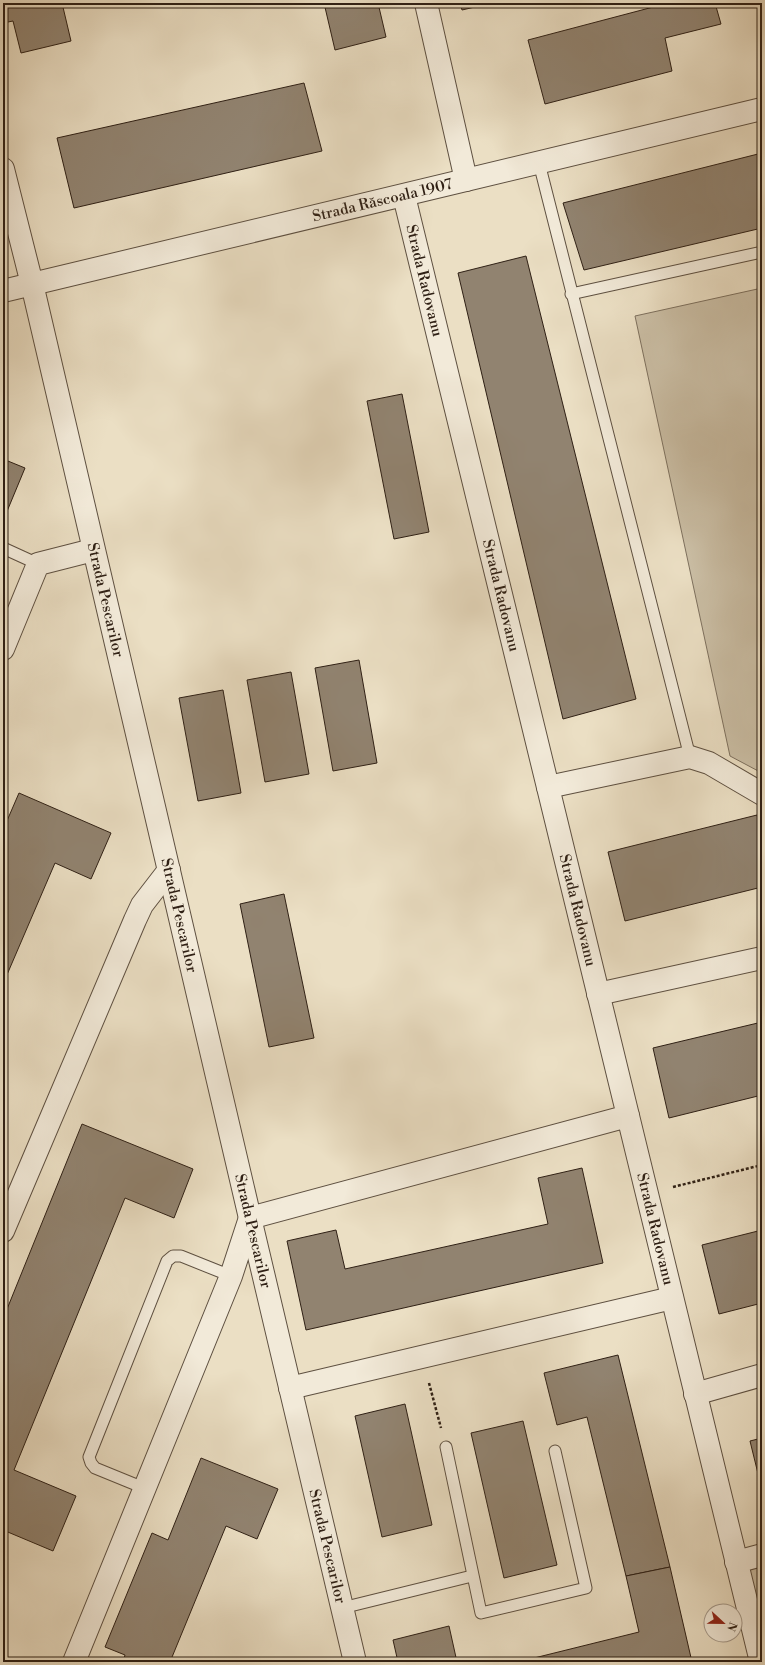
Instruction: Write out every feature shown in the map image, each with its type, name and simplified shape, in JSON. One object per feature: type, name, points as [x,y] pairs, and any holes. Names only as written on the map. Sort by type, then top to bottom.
[{"type":"street","points":[[426,3],[466,180]]},
{"type":"street","name":"Strada Răscoala 1907","points":[[3,291],[762,109]]},
{"type":"street","name":"Strada Pescarilor","points":[[3,169],[32,284],[93,550],[355,1662]]},
{"type":"street","name":"Strada Radovanu","points":[[404,196],[760,1662]]},
{"type":"street","points":[[3,649],[38,564],[93,550]]},
{"type":"street","points":[[548,787],[690,756],[709,763],[762,794]]},
{"type":"street","points":[[3,1231],[135,920],[142,905],[169,870]]},
{"type":"street","points":[[598,994],[762,958]]},
{"type":"street","points":[[74,1662],[231,1276],[250,1218],[628,1116]]},
{"type":"street","points":[[290,1388],[672,1298]]},
{"type":"street","points":[[695,1394],[762,1375]]},
{"type":"street","points":[[736,1562],[762,1555]]},
{"type":"lane","points":[[539,163],[571,294],[690,756]]},
{"type":"lane","points":[[571,294],[762,252]]},
{"type":"lane","points":[[3,548],[38,564]]},
{"type":"lane","points":[[144,1488],[95,1468],[88,1457],[167,1261],[173,1256],[181,1256],[231,1276]]},
{"type":"lane","points":[[446,1447],[481,1613],[586,1588],[555,1451]]},
{"type":"lane","points":[[342,1608],[472,1576]]},
{"type":"path","points":[[647,1193],[762,1165]]},
{"type":"path","points":[[422,1357],[446,1447]]},
{"type":"shaded area","points":[[762,288],[762,773],[730,756],[635,316]]},
{"type":"shaded area","points":[[762,1564],[762,1618],[748,1568]]},
{"type":"building","points":[[3,3],[62,3],[71,41],[21,53],[13,21],[3,23]]},
{"type":"building","points":[[324,3],[378,3],[386,37],[335,50]]},
{"type":"building","points":[[460,3],[492,3],[462,10]]},
{"type":"building","points":[[656,3],[715,3],[721,24],[665,38],[672,71],[545,104],[528,40],[657,6]]},
{"type":"building","points":[[304,83],[322,151],[74,208],[57,138]]},
{"type":"building","points":[[762,153],[762,228],[584,270],[563,203]]},
{"type":"building","points":[[526,256],[636,699],[563,719],[458,273]]},
{"type":"building","points":[[402,394],[429,532],[394,539],[367,401]]},
{"type":"building","points":[[3,459],[25,468],[3,521]]},
{"type":"building","points":[[359,660],[377,763],[333,771],[315,668]]},
{"type":"building","points":[[291,672],[309,774],[265,782],[247,680]]},
{"type":"building","points":[[223,690],[241,793],[198,801],[179,698]]},
{"type":"building","points":[[19,793],[111,833],[91,879],[55,863],[3,984],[3,830]]},
{"type":"building","points":[[757,815],[762,834],[762,887],[625,921],[608,852]]},
{"type":"building","points":[[284,894],[314,1038],[269,1047],[240,904]]},
{"type":"building","points":[[762,1022],[762,1095],[669,1118],[653,1048]]},
{"type":"building","points":[[82,1124],[193,1169],[174,1218],[125,1198],[14,1470],[76,1496],[53,1551],[3,1530],[3,1319]]},
{"type":"building","points":[[582,1168],[603,1263],[306,1330],[287,1241],[336,1230],[345,1269],[548,1224],[538,1178]]},
{"type":"building","points":[[762,1230],[762,1303],[719,1314],[702,1245]]},
{"type":"building","points":[[618,1355],[670,1567],[626,1576],[587,1417],[557,1425],[544,1373]]},
{"type":"building","points":[[405,1404],[432,1525],[382,1537],[355,1416]]},
{"type":"building","points":[[523,1421],[557,1565],[504,1578],[471,1433]]},
{"type":"building","points":[[762,1438],[762,1490],[750,1441]]},
{"type":"building","points":[[201,1458],[278,1489],[257,1539],[226,1526],[170,1662],[123,1662],[125,1655],[105,1647],[152,1533],[168,1540]]},
{"type":"building","points":[[670,1567],[692,1662],[518,1662],[639,1632],[626,1576]]},
{"type":"building","points":[[449,1626],[457,1662],[398,1662],[393,1640]]}]
